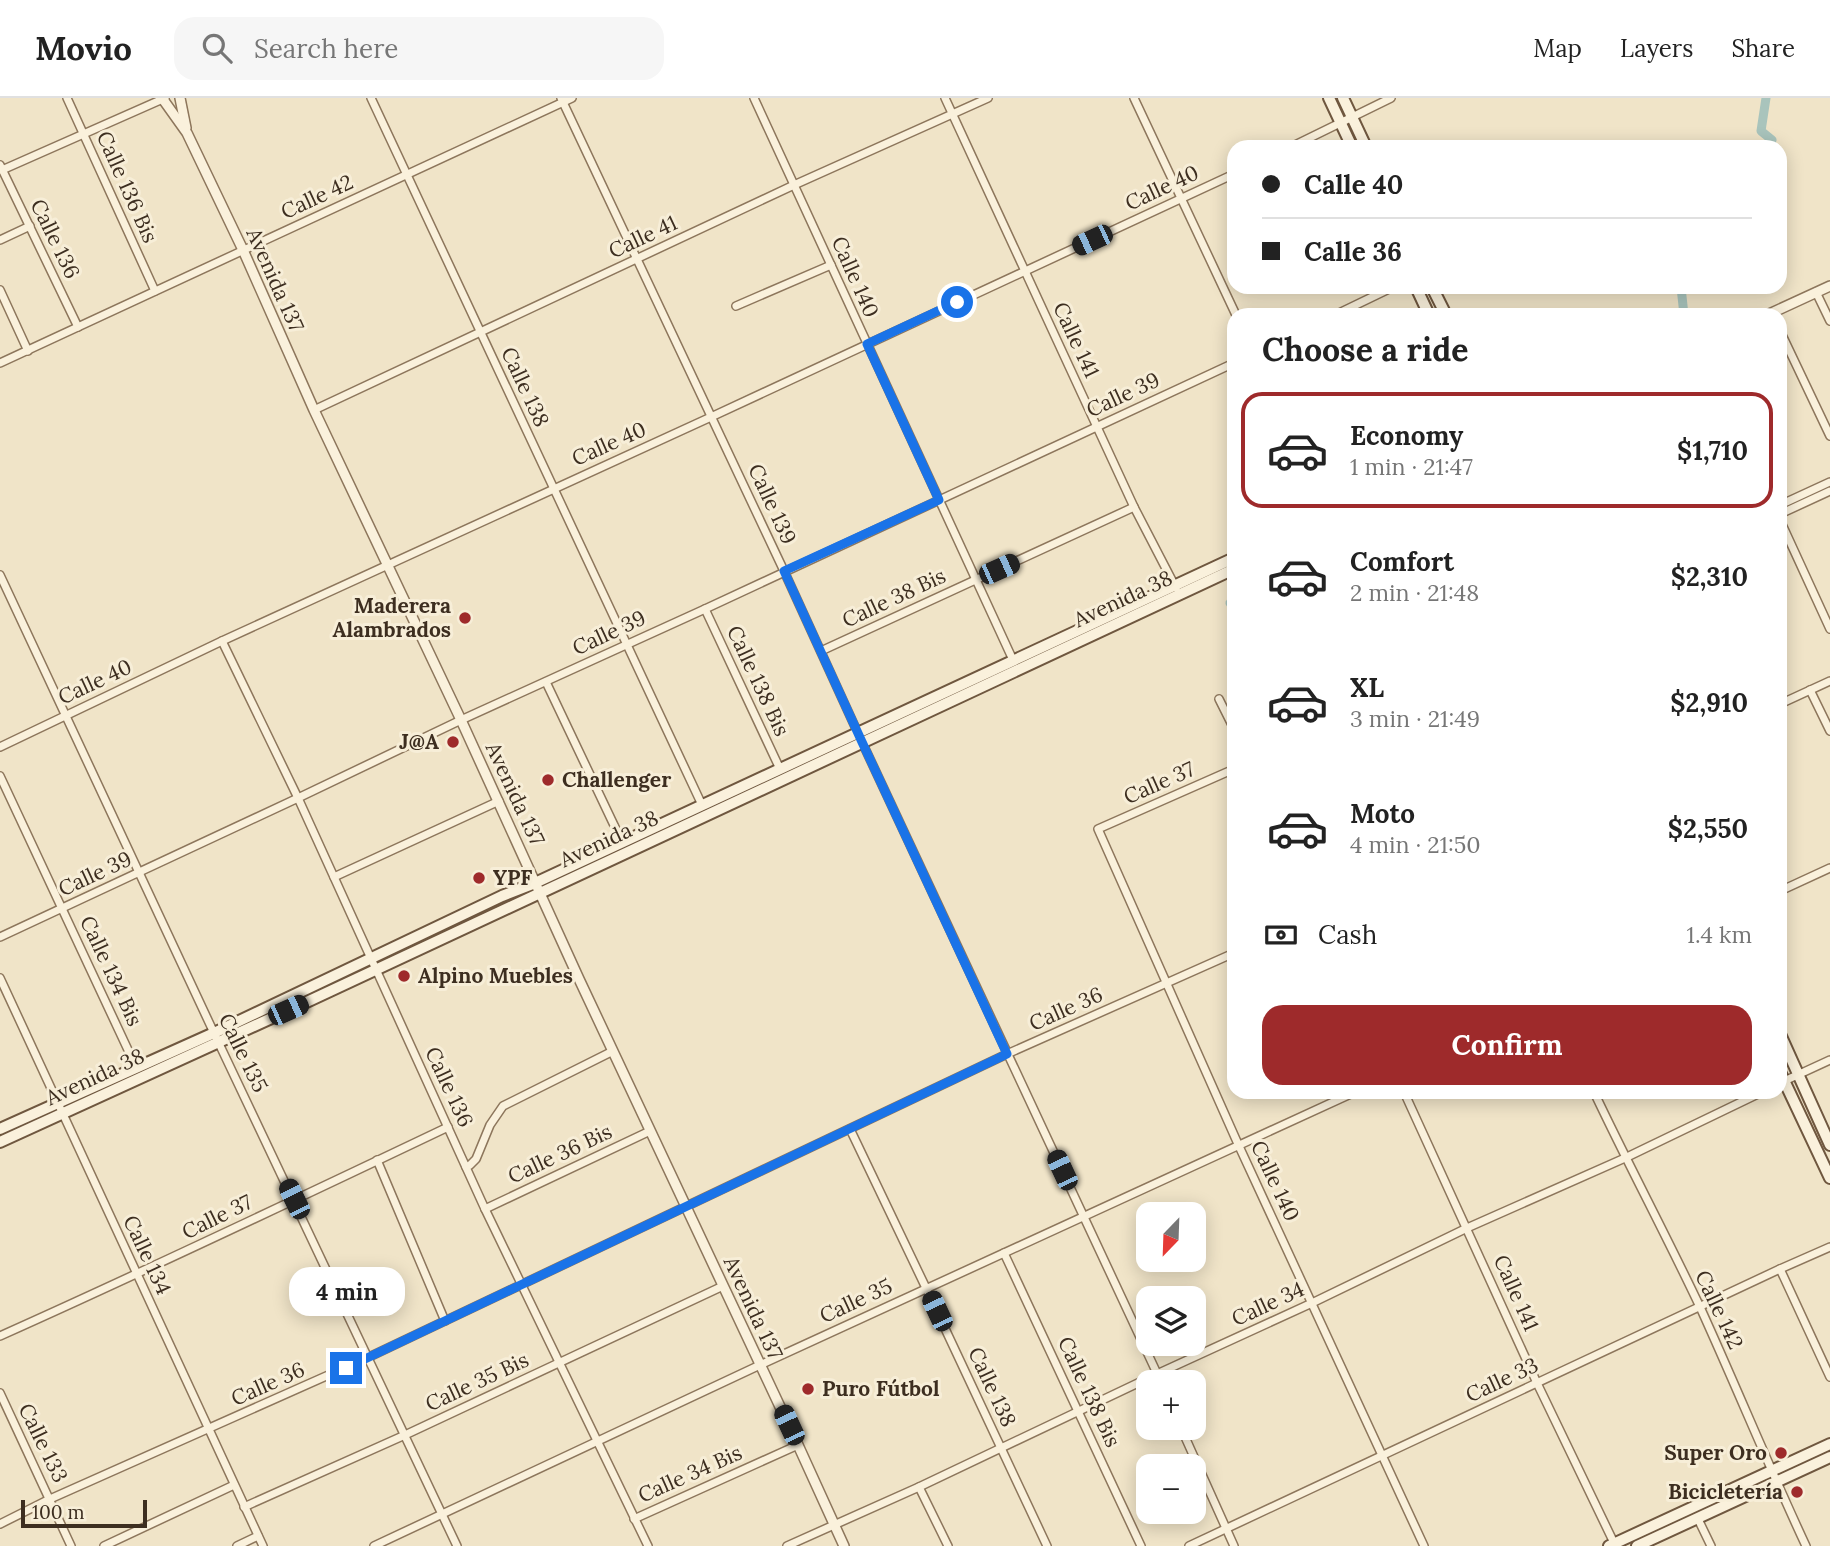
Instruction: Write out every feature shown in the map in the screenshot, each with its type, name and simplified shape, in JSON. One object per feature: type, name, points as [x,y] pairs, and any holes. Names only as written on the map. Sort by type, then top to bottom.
[{"type":"main road","points":[[1329,98],[1349,140]]},
{"type":"main road","points":[[1343,98],[1363,140]]},
{"type":"main road","name":"Avenida 38","points":[[0,1129],[60,1108],[375,969],[537,888],[1177,590],[1227,562]]},
{"type":"main road","name":"Avenida 38","points":[[0,1142],[135,1067],[216,1037],[370,958],[537,888],[622,842],[780,769],[860,738],[1013,660],[1227,572]]},
{"type":"main road","points":[[1787,1049],[1830,1145]]},
{"type":"main road","points":[[1787,1091],[1830,1178]]},
{"type":"main road","points":[[1637,1546],[1698,1518],[1830,1444]]},
{"type":"main road","points":[[1613,1545],[1774,1477],[1830,1457]]},
{"type":"street","name":"Calle 136 Bis","points":[[67,98],[155,291]]},
{"type":"street","points":[[1,168],[163,98]]},
{"type":"street","name":"Avenida 137","points":[[163,98],[187,133],[243,250],[314,410],[499,801],[844,1546]]},
{"type":"street","name":"Avenida 137","points":[[180,98],[187,133]]},
{"type":"street","name":"Calle 138","points":[[371,98],[702,805]]},
{"type":"street","name":"Calle 42","points":[[0,363],[562,100],[572,98]]},
{"type":"street","name":"Calle 140","points":[[754,98],[1013,660]]},
{"type":"street","name":"Calle 141","points":[[945,98],[1134,507],[1177,590]]},
{"type":"street","name":"Calle 41","points":[[314,410],[794,185],[988,98]]},
{"type":"street","points":[[1134,98],[1233,308]]},
{"type":"street","points":[[1306,140],[1391,98]]},
{"type":"street","name":"Calle 139","points":[[562,100],[1155,1370]]},
{"type":"street","name":"Calle 136","points":[[1,168],[78,327]]},
{"type":"street","name":"Calle 40","points":[[0,747],[222,641],[1227,177]]},
{"type":"street","points":[[0,240],[30,226]]},
{"type":"street","points":[[736,306],[831,265]]},
{"type":"street","points":[[1782,308],[1830,286]]},
{"type":"street","points":[[0,290],[28,351]]},
{"type":"street","points":[[1816,292],[1830,321]]},
{"type":"street","points":[[1350,308],[1378,294]]},
{"type":"street","points":[[1787,346],[1830,436]]},
{"type":"street","name":"Calle 39","points":[[0,937],[461,720],[1227,366]]},
{"type":"street","points":[[1787,502],[1830,482]]},
{"type":"street","points":[[1787,511],[1830,491]]},
{"type":"street","name":"Calle 38 Bis","points":[[821,651],[1134,507]]},
{"type":"street","points":[[1787,535],[1830,629]]},
{"type":"street","name":"Calle 135","points":[[0,575],[457,1546]]},
{"type":"street","name":"Calle 138 Bis","points":[[705,609],[780,769]]},
{"type":"street","name":"Calle 136","points":[[222,641],[298,798],[485,1209],[648,1546]]},
{"type":"street","points":[[1787,701],[1830,681]]},
{"type":"street","points":[[546,682],[622,842]]},
{"type":"street","points":[[1810,690],[1830,730]]},
{"type":"street","points":[[1219,699],[1227,715]]},
{"type":"street","name":"Calle 37","points":[[1098,830],[1227,772]]},
{"type":"street","name":"Calle 134 Bis","points":[[0,776],[135,1067]]},
{"type":"street","points":[[334,877],[499,801]]},
{"type":"street","name":"Calle 140","points":[[1098,830],[1238,1144],[1424,1546]]},
{"type":"street","points":[[1787,888],[1830,868]]},
{"type":"street","name":"Calle 36","points":[[0,1524],[50,1499],[369,1357],[1007,1054],[1227,956]]},
{"type":"street","name":"Calle 134","points":[[0,978],[262,1546]]},
{"type":"street","points":[[466,1167],[475,1158],[490,1125],[503,1106],[613,1051]]},
{"type":"street","points":[[1787,1077],[1830,1060]]},
{"type":"street","name":"Calle 35","points":[[374,1546],[926,1288],[1339,1099]]},
{"type":"street","name":"Calle 141","points":[[1407,1099],[1613,1545]]},
{"type":"street","name":"Calle 142","points":[[1597,1099],[1700,1307],[1806,1546]]},
{"type":"street","name":"Calle 34","points":[[1166,1370],[1747,1099]]},
{"type":"street","name":"Calle 37","points":[[0,1336],[136,1275],[448,1127]]},
{"type":"street","name":"Calle 138","points":[[850,1129],[1047,1546]]},
{"type":"street","name":"Calle 36 Bis","points":[[485,1209],[650,1131]]},
{"type":"street","points":[[377,1160],[445,1321]]},
{"type":"street","name":"Calle 33","points":[[1189,1546],[1830,1247]]},
{"type":"street","name":"Calle 138 Bis","points":[[1004,1253],[1141,1546]]},
{"type":"street","points":[[1780,1269],[1830,1377]]},
{"type":"street","name":"Calle 35 Bis","points":[[244,1507],[723,1286]]},
{"type":"street","name":"Calle 34","points":[[787,1546],[1136,1384]]},
{"type":"street","name":"Calle 133","points":[[0,1393],[71,1546]]},
{"type":"street","points":[[1186,1440],[1234,1546]]},
{"type":"street","name":"Calle 34 Bis","points":[[634,1518],[798,1445]]},
{"type":"street","points":[[104,1546],[234,1485]]},
{"type":"street","points":[[919,1487],[948,1546]]},
{"type":"street","points":[[1698,1518],[1711,1546]]},
{"type":"street","points":[[237,1546],[258,1536]]},
{"type":"waterway","points":[[1766,98],[1761,131],[1772,140]]},
{"type":"waterway","points":[[1682,294],[1683,308]]},
{"type":"place","name":"Maderera Alambrados","points":[[465,618]]},
{"type":"place","name":"J@A","points":[[453,742]]},
{"type":"place","name":"Challenger","points":[[548,780]]},
{"type":"place","name":"YPF","points":[[479,878]]},
{"type":"place","name":"Alpino Muebles","points":[[404,976]]},
{"type":"place","name":"Puro Fútbol","points":[[808,1389]]},
{"type":"place","name":"Super Oro","points":[[1781,1453]]},
{"type":"place","name":"Bicicletería","points":[[1797,1492]]},
{"type":"route","points":[[346,1368],[1007,1054],[784,571],[939,500],[867,344],[957,302]]}]
